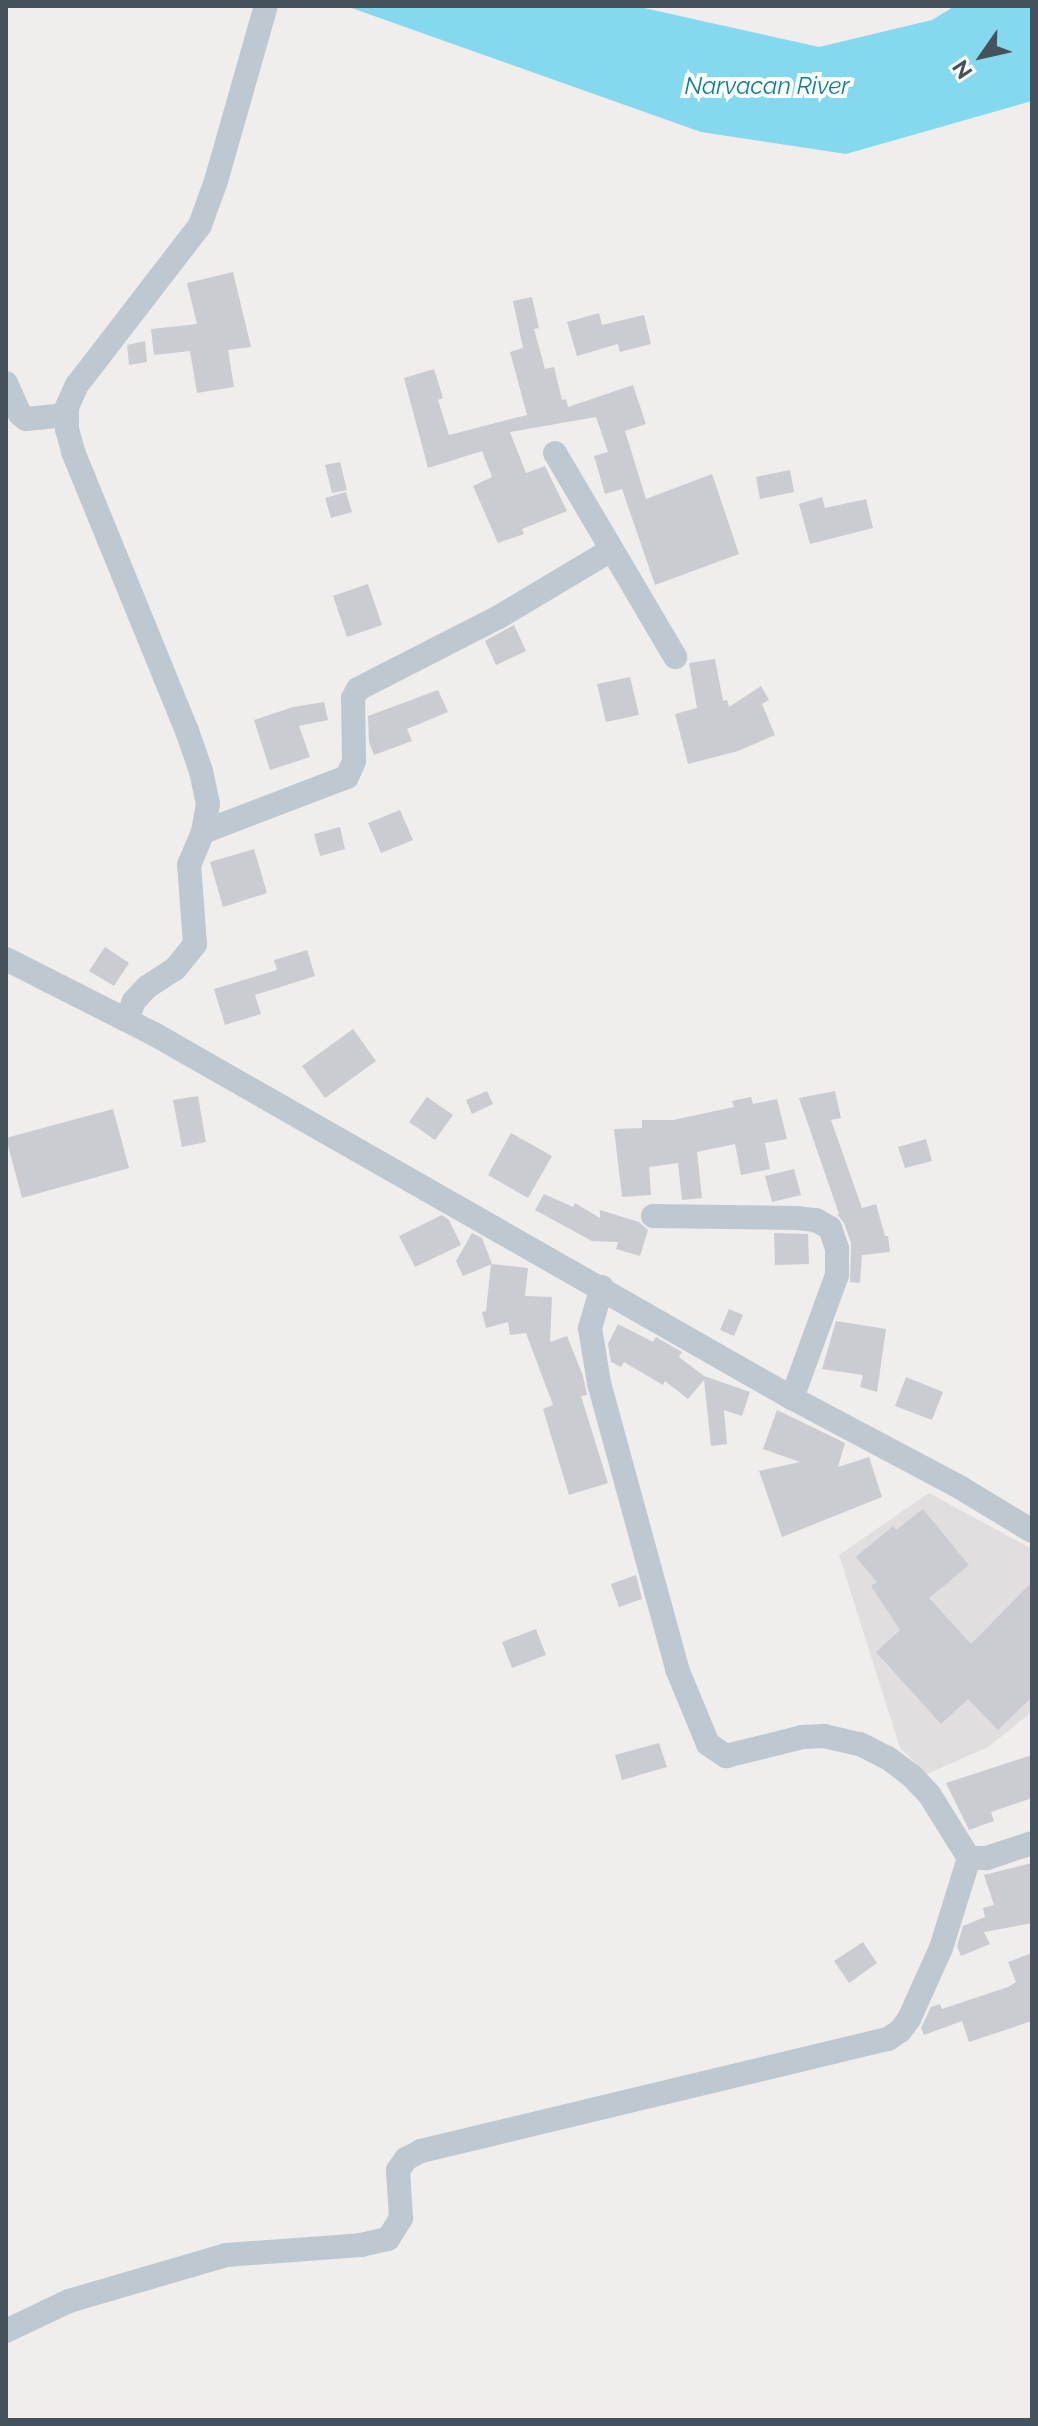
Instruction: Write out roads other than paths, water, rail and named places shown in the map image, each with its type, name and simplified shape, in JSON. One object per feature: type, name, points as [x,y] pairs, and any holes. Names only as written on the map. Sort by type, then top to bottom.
[{"type":"street","points":[[127,1020],[134,1001],[147,987],[175,969],[195,944],[189,865],[203,832],[208,804],[201,771],[73,451],[67,415],[77,385],[200,225],[216,181],[266,6]]},
{"type":"street","points":[[6,383],[20,414],[26,419],[67,415]]},
{"type":"street","points":[[555,453],[675,657]]},
{"type":"street","points":[[203,832],[347,777],[354,761],[353,698],[358,689],[497,618],[611,550]]},
{"type":"street","points":[[6,959],[127,1020],[602,1287],[792,1398],[961,1488],[1032,1531]]},
{"type":"street","points":[[653,1216],[796,1218],[816,1220],[830,1228],[837,1248],[837,1275],[792,1398]]},
{"type":"street","points":[[6,2331],[69,2301],[226,2255],[361,2245],[388,2239],[401,2218],[398,2170],[406,2159],[421,2151],[888,2039],[900,2031],[941,1948],[969,1858],[929,1794],[912,1776],[888,1758],[860,1744],[824,1736],[803,1737],[726,1756],[708,1744],[677,1669],[599,1383],[590,1328],[602,1287]]},
{"type":"street","points":[[969,1858],[987,1858],[1032,1843]]},
{"type":"water","name":"Narvacan River","points":[[346,6],[635,6],[819,47],[932,20],[955,6],[1032,6],[1032,101],[846,154],[701,132]]}]
